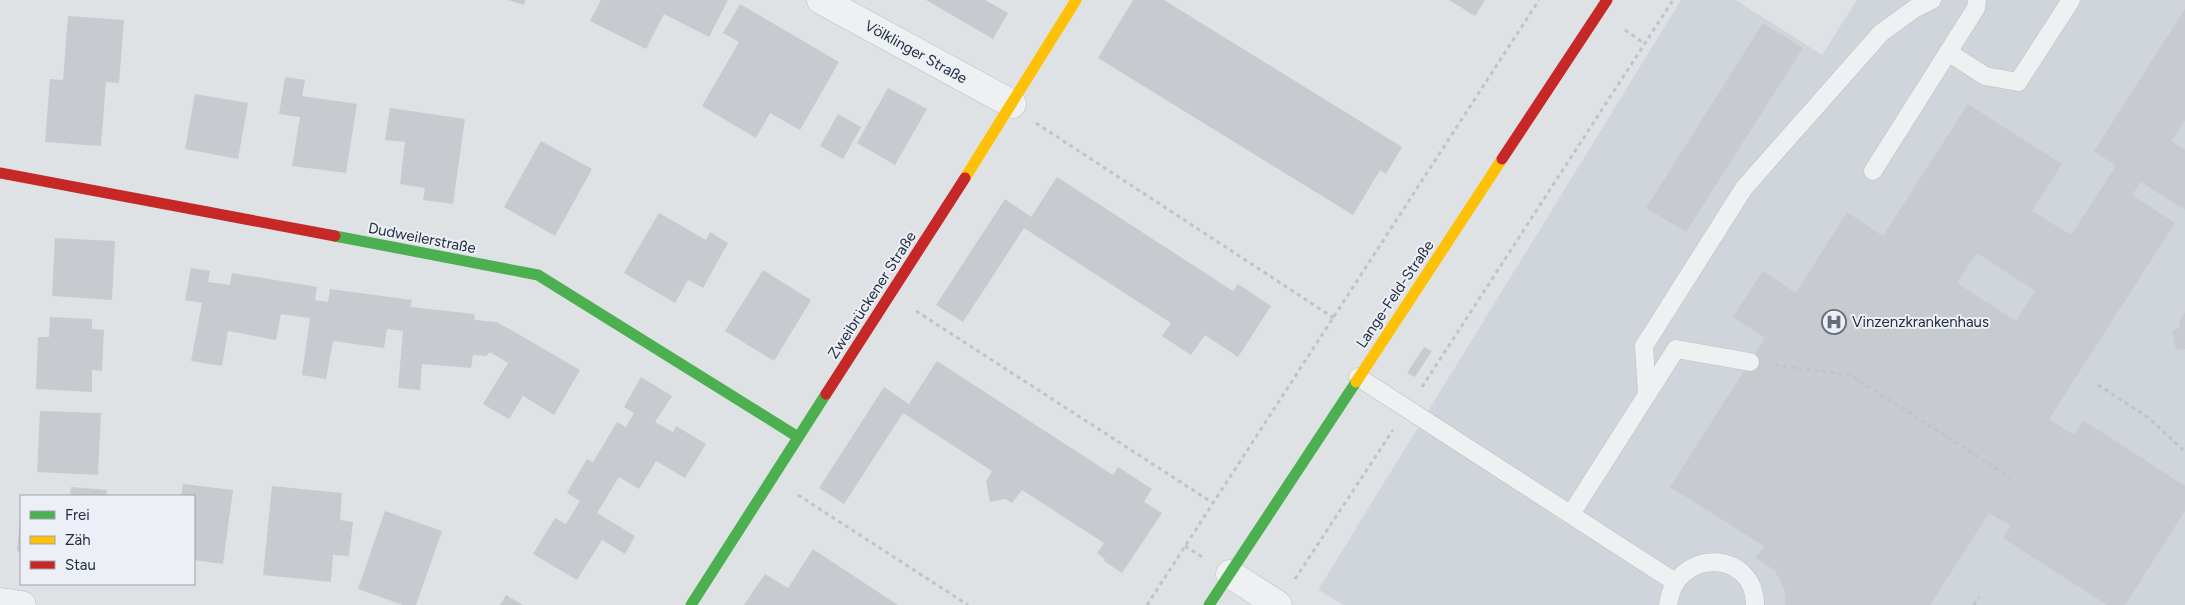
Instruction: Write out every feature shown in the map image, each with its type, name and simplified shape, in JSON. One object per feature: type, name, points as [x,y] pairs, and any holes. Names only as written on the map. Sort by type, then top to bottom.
[{"type":"street","name":"Völklinger Straße","points":[[821,0],[1012,104]]},
{"type":"street","name":"Zweibrückener Straße","points":[[691,605],[1012,104],[1076,0]]},
{"type":"street","name":"Lange-Feld-Straße","points":[[1209,605],[1607,0]]},
{"type":"street","name":"Dudweilerstraße","points":[[0,173],[538,275],[798,437]]},
{"type":"street","points":[[1230,574],[1278,605]]},
{"type":"street","points":[[0,602],[22,605]]},
{"type":"lane","points":[[1647,395],[1644,346],[1744,188],[1881,33],[1914,9],[1932,0]]},
{"type":"lane","points":[[1873,171],[1976,8],[1977,0]]},
{"type":"lane","points":[[1948,52],[1985,76],[2018,82],[2070,0]]},
{"type":"lane","points":[[1571,514],[1676,349],[1750,362]]},
{"type":"lane","points":[[1358,376],[1675,582]]},
{"type":"lane","points":[[1668,605],[1675,582],[1685,570],[1698,564],[1713,561],[1727,564],[1740,571],[1750,583],[1755,596],[1755,605]]},
{"type":"path","points":[[1147,605],[1539,0]]},
{"type":"path","points":[[1294,580],[1408,409],[1674,0]]},
{"type":"path","points":[[1012,104],[1051,135],[1334,318]]},
{"type":"path","points":[[890,295],[1213,503]]},
{"type":"path","points":[[1750,362],[1850,375],[2011,478]]},
{"type":"path","points":[[2098,385],[2149,418],[2185,452]]},
{"type":"path","points":[[772,479],[968,605]]},
{"type":"path","points":[[1974,605],[1979,597]]},
{"type":"shaded area","name":"Vinzenzkrankenhaus","points":[[1681,0],[1736,0],[1822,55],[1857,0],[2185,0],[2185,605],[1344,605],[1318,590]]},
{"type":"building","points":[[508,0],[525,0],[524,5]]},
{"type":"building","points":[[601,0],[728,0],[709,37],[664,14],[646,49],[590,21]]},
{"type":"building","points":[[926,0],[985,0],[1008,13],[993,39]]},
{"type":"building","points":[[1133,0],[1164,0],[1402,147],[1386,174],[1380,170],[1353,215],[1098,58]]},
{"type":"building","points":[[1449,0],[1485,0],[1475,16]]},
{"type":"building","points":[[740,4],[839,62],[800,130],[770,113],[756,138],[702,106],[739,42],[723,33]]},
{"type":"building","points":[[2185,9],[2185,120],[2171,141],[2185,150],[2185,210],[2141,182],[2132,195],[2175,223],[2049,419],[2074,435],[2083,420],[2185,486],[2185,511],[2125,605],[2107,605],[2003,538],[2011,526],[1989,513],[1930,605],[1785,605],[1785,591],[1775,571],[1756,558],[1764,546],[1670,487],[1765,338],[1733,317],[1763,271],[1796,293],[1847,212],[1883,236],[1968,104],[2062,164],[2032,211],[2071,235],[2116,166],[2094,151]],"holes":[[[1977,253],[2035,291],[2016,321],[1957,283]]]},
{"type":"building","points":[[68,16],[124,20],[119,83],[106,82],[101,146],[45,142],[50,79],[63,80]]},
{"type":"building","points":[[1763,23],[1803,48],[1686,232],[1646,208]]},
{"type":"building","points":[[285,77],[305,80],[302,96],[357,104],[346,173],[292,166],[300,117],[279,114]]},
{"type":"building","points":[[888,88],[927,109],[895,165],[857,143]]},
{"type":"building","points":[[195,94],[248,103],[238,159],[185,149]]},
{"type":"building","points":[[390,108],[465,119],[453,204],[423,200],[425,188],[400,184],[405,142],[385,140]]},
{"type":"building","points":[[838,114],[861,127],[843,159],[820,146]]},
{"type":"building","points":[[541,141],[592,169],[555,236],[504,207]]},
{"type":"building","points":[[1057,177],[1233,291],[1238,284],[1271,306],[1238,357],[1205,335],[1191,355],[1162,336],[1171,323],[1024,228],[963,322],[936,305],[1005,199],[1031,217]]},
{"type":"building","points":[[659,213],[706,240],[710,232],[728,243],[703,288],[688,280],[675,303],[624,273]]},
{"type":"building","points":[[55,238],[115,241],[112,300],[52,296]]},
{"type":"building","points":[[191,268],[210,271],[208,282],[230,285],[232,273],[317,287],[315,300],[328,302],[330,289],[412,300],[410,307],[474,314],[475,320],[497,322],[580,370],[554,415],[523,396],[509,419],[483,404],[508,363],[490,352],[486,356],[473,355],[471,368],[422,364],[420,390],[398,388],[403,331],[387,329],[384,348],[333,341],[326,379],[302,375],[310,318],[281,314],[276,340],[228,331],[222,366],[191,361],[202,303],[185,300]]},
{"type":"building","points":[[763,270],[811,300],[774,361],[725,331]]},
{"type":"building","points":[[2185,312],[2185,349],[2176,350],[2172,330],[2180,328],[2179,322]]},
{"type":"building","points":[[50,317],[92,319],[92,329],[104,330],[102,371],[92,370],[92,392],[36,389],[38,337],[49,337]]},
{"type":"building","points":[[1424,347],[1432,351],[1415,377],[1407,373]]},
{"type":"building","points":[[937,361],[1113,475],[1118,467],[1152,489],[1144,502],[1162,513],[1122,573],[1104,561],[1105,559],[1097,553],[1104,543],[1022,490],[1012,503],[1005,499],[990,502],[986,481],[992,471],[903,413],[844,504],[819,488],[884,387],[909,404]]},
{"type":"building","points":[[641,377],[672,396],[655,422],[673,432],[676,426],[706,444],[685,478],[656,461],[639,489],[619,477],[597,513],[635,536],[625,554],[602,540],[577,580],[533,554],[555,518],[566,524],[580,501],[567,493],[587,459],[593,462],[617,422],[626,427],[634,413],[624,407]]},
{"type":"building","points":[[40,411],[101,413],[98,475],[37,472]]},
{"type":"building","points":[[183,484],[233,490],[223,564],[195,560],[195,495],[181,495]]},
{"type":"building","points":[[272,486],[342,493],[340,520],[353,522],[349,556],[333,555],[331,582],[263,575]]},
{"type":"building","points":[[71,487],[107,490],[106,495],[70,495]]},
{"type":"building","points":[[385,511],[442,531],[416,605],[403,605],[358,589]]},
{"type":"building","points":[[20,520],[20,552],[17,551]]},
{"type":"building","points":[[813,549],[898,605],[744,605],[765,574],[788,588]]},
{"type":"building","points":[[506,595],[523,605],[500,605]]},
{"type":"traffic: fast","points":[[335,236],[538,275],[798,437]]},
{"type":"traffic: fast","points":[[1209,605],[1356,382]]},
{"type":"traffic: fast","points":[[691,605],[826,394]]},
{"type":"traffic: slow","points":[[965,178],[1076,0]]},
{"type":"traffic: slow","points":[[1356,382],[1502,159]]},
{"type":"traffic: jam","points":[[1502,159],[1607,0]]},
{"type":"traffic: jam","points":[[0,173],[335,236]]},
{"type":"traffic: jam","points":[[826,394],[965,178]]},
{"type":"place","name":"Vinzenzkrankenhaus","points":[[1834,322]]}]
